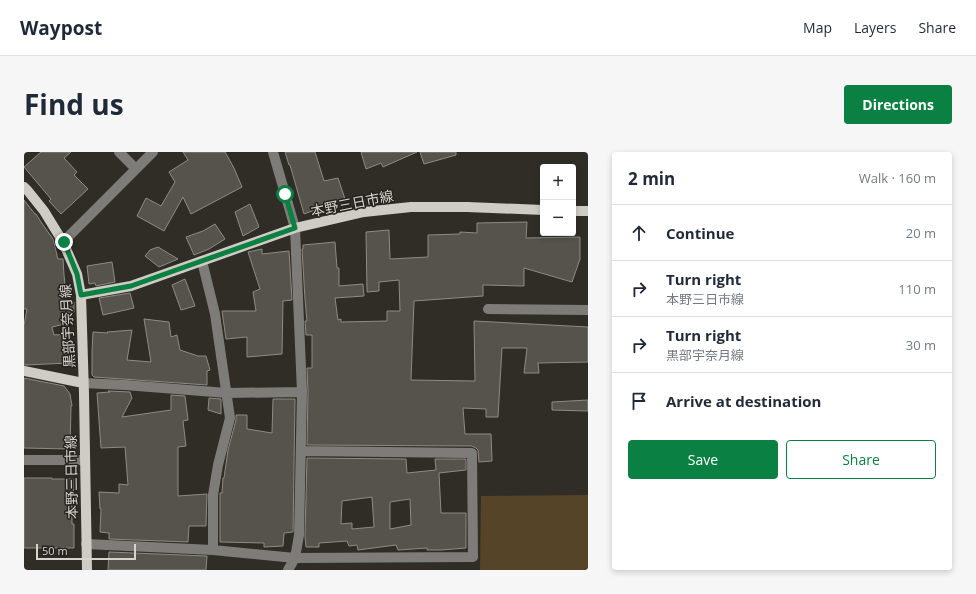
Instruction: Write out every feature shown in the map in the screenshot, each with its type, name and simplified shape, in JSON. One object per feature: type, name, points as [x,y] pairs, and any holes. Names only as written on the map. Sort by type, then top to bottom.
[{"type":"main road","name":"黒部宇奈月線","points":[[25,191],[44,211],[64,242],[77,274],[81,295],[83,383]]},
{"type":"main road","name":"本野三日市線","points":[[81,295],[131,286],[295,228],[364,212],[411,207],[467,207],[540,210]]},
{"type":"main road","points":[[576,211],[588,211]]},
{"type":"main road","points":[[24,371],[83,383]]},
{"type":"main road","name":"本野三日市線","points":[[83,383],[87,570]]},
{"type":"street","points":[[119,152],[136,169]]},
{"type":"street","points":[[64,242],[153,152]]},
{"type":"street","points":[[273,152],[295,228],[302,392],[299,535],[295,558],[288,570]]},
{"type":"street","points":[[202,261],[215,314],[230,418],[218,465],[213,495],[213,550]]},
{"type":"street","points":[[488,309],[588,310]]},
{"type":"street","points":[[83,383],[227,393],[302,392]]},
{"type":"street","points":[[86,544],[213,550],[295,558],[473,557],[472,453],[301,451]]},
{"type":"street","points":[[24,460],[85,460]]},
{"type":"shaded area","points":[[588,495],[588,570],[480,570],[481,496]]},
{"type":"building","points":[[41,152],[71,152],[64,158],[77,172],[74,175],[88,189],[61,214],[49,201],[51,199],[24,167]]},
{"type":"building","points":[[183,152],[225,152],[242,187],[191,214],[183,197],[164,231],[137,216],[146,198],[161,206],[175,182],[169,172],[188,160]]},
{"type":"building","points":[[285,152],[315,152],[324,181],[338,178],[345,199],[304,214]]},
{"type":"building","points":[[361,152],[417,152],[383,167],[381,163],[366,169]]},
{"type":"building","points":[[420,152],[456,152],[456,155],[424,164]]},
{"type":"building","points":[[24,200],[36,214],[53,239],[58,259],[63,259],[67,302],[74,302],[74,312],[68,313],[69,323],[52,327],[54,335],[69,334],[71,363],[24,365],[24,325],[27,309],[24,309]]},
{"type":"building","points":[[250,204],[259,227],[243,236],[235,212]]},
{"type":"building","points":[[527,222],[526,238],[580,237],[580,259],[572,282],[524,268],[524,286],[483,285],[483,296],[414,301],[411,380],[475,381],[474,321],[588,327],[588,362],[538,363],[539,373],[524,373],[527,348],[502,348],[498,417],[486,417],[486,409],[463,408],[465,434],[491,434],[492,461],[479,462],[478,450],[472,446],[307,445],[307,368],[312,368],[312,335],[306,335],[305,321],[307,321],[302,249],[303,245],[335,242],[337,268],[339,268],[339,286],[363,284],[364,296],[335,298],[338,320],[341,319],[341,322],[387,321],[387,311],[400,311],[399,280],[379,282],[379,291],[367,292],[366,232],[389,230],[390,259],[428,257],[428,235],[460,234],[460,232],[477,233],[477,223]]},
{"type":"building","points":[[215,224],[225,239],[209,249],[194,255],[186,237],[203,231]]},
{"type":"building","points":[[158,247],[178,259],[159,267],[145,256],[150,250]]},
{"type":"building","points":[[262,249],[262,254],[289,251],[292,300],[283,301],[282,354],[247,357],[247,337],[226,339],[222,311],[256,311],[253,292],[260,289],[248,252]]},
{"type":"building","points":[[112,262],[115,282],[96,286],[95,283],[89,284],[87,266]]},
{"type":"building","points":[[185,279],[195,306],[181,310],[172,285]]},
{"type":"building","points":[[130,293],[134,308],[103,315],[99,298]]},
{"type":"building","points":[[144,319],[169,322],[171,337],[177,335],[180,350],[198,356],[206,356],[210,370],[207,371],[207,385],[94,377],[92,375],[93,332],[108,333],[107,332],[132,330],[127,360],[151,362]]},
{"type":"building","points":[[24,378],[64,386],[70,394],[72,406],[70,449],[24,448]]},
{"type":"building","points":[[108,391],[130,392],[132,398],[122,417],[171,410],[171,395],[185,396],[188,420],[183,421],[186,446],[178,447],[178,496],[207,494],[206,526],[189,526],[188,542],[109,539],[109,533],[100,532],[101,509],[99,492],[119,493],[119,484],[128,485],[125,447],[101,448],[97,393],[110,392]]},
{"type":"building","points":[[209,398],[221,399],[221,414],[208,410]]},
{"type":"building","points":[[273,399],[295,399],[293,532],[284,533],[283,546],[264,547],[264,543],[220,542],[220,493],[222,493],[228,450],[236,415],[247,415],[247,429],[272,433]]},
{"type":"building","points":[[588,400],[588,411],[552,410],[552,402]]},
{"type":"building","points":[[307,458],[406,459],[407,473],[436,470],[435,459],[466,459],[466,470],[439,473],[441,513],[466,513],[466,548],[441,550],[427,550],[427,548],[398,550],[396,545],[358,550],[357,545],[349,546],[347,541],[319,543],[319,547],[306,547]],"holes":[[[372,497],[374,527],[352,529],[352,523],[341,524],[342,501]],[[410,499],[411,525],[390,529],[390,502]]]},
{"type":"building","points":[[24,478],[73,479],[74,503],[72,503],[72,524],[74,524],[74,548],[24,548]]},
{"type":"building","points":[[109,552],[207,556],[206,570],[108,570]]},
{"type":"route","points":[[64,242],[77,274],[81,295],[131,286],[295,228],[285,194]]}]
